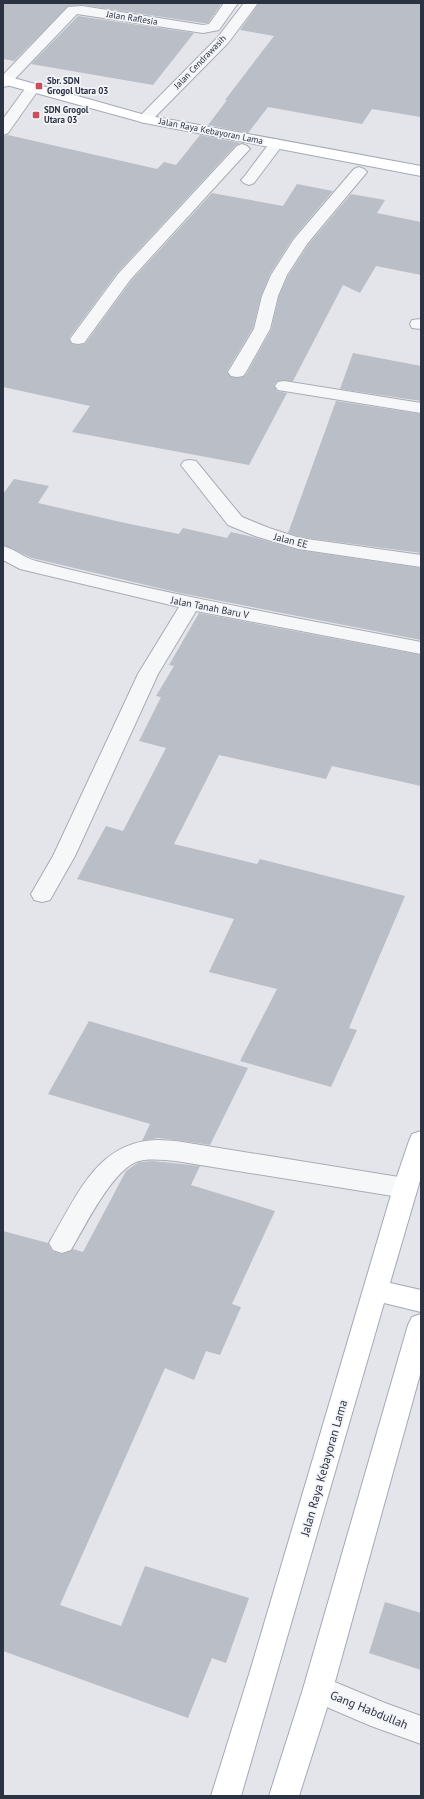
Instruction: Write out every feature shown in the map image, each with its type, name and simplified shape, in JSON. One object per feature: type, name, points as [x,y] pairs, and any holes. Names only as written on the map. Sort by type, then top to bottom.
[{"type":"main road","name":"Jalan Raya Kebayoran Lama","points":[[4,84],[100,120],[272,149],[421,171]]},
{"type":"main road","name":"Jalan Raya Kebayoran Lama","points":[[28,94],[113,111],[246,144]]},
{"type":"main road","points":[[100,120],[113,111]]},
{"type":"main road","name":"Jalan Raya Kebayoran Lama","points":[[272,149],[359,172],[421,184]]},
{"type":"main road","name":"Jalan Raya Kebayoran Lama","points":[[226,1796],[268,1661],[405,1188],[421,1141]]},
{"type":"main road","points":[[376,1290],[421,1301]]},
{"type":"main road","points":[[284,1796],[318,1689],[421,1325]]},
{"type":"street","name":"Jalan Raflesia","points":[[4,84],[54,28],[73,10],[82,10],[203,29],[214,26],[231,3]]},
{"type":"street","name":"Jalan Cendrawasih","points":[[145,119],[223,40],[251,3]]},
{"type":"street","points":[[3,130],[28,94]]},
{"type":"street","points":[[78,339],[124,277],[246,144]]},
{"type":"street","points":[[249,180],[272,149]]},
{"type":"street","points":[[237,372],[262,328],[270,296],[279,275],[300,242],[359,172]]},
{"type":"street","points":[[284,386],[421,408]]},
{"type":"street","name":"Jalan EE","points":[[190,465],[236,521],[262,532],[298,543],[421,561]]},
{"type":"street","name":"Jalan Tanah Baru V","points":[[3,552],[27,565],[52,572],[95,580],[172,600],[421,648]]},
{"type":"street","points":[[42,894],[64,856],[148,674],[191,603]]},
{"type":"street","points":[[62,1243],[104,1175],[128,1155],[150,1150],[176,1151],[405,1188]]},
{"type":"street","name":"Gang Habdullah","points":[[318,1689],[381,1716],[421,1730]]},
{"type":"building","points":[[3,3],[222,3],[208,23],[82,5],[68,6],[14,61],[3,59]]},
{"type":"building","points":[[259,3],[421,3],[421,117],[372,109],[362,124],[268,107],[248,133],[208,125],[227,100],[225,100],[274,36],[240,30]]},
{"type":"building","points":[[78,16],[194,33],[153,85],[31,64]]},
{"type":"building","points":[[8,135],[157,169],[164,162],[176,165],[200,135],[241,143],[236,145],[117,273],[69,338],[72,344],[85,344],[131,281],[212,193],[283,206],[297,184],[333,191],[293,238],[270,274],[261,296],[253,328],[227,371],[231,377],[243,377],[247,373],[271,330],[279,296],[288,276],[308,245],[351,194],[385,200],[377,213],[421,222],[421,275],[376,266],[360,293],[343,285],[293,381],[278,381],[274,385],[277,391],[287,393],[249,465],[72,432],[90,406],[3,387],[3,136]]},
{"type":"building","points":[[353,353],[421,366],[421,401],[340,389]]},
{"type":"building","points":[[336,401],[421,414],[421,553],[300,537],[288,533]]},
{"type":"building","points":[[14,479],[49,486],[38,503],[125,523],[179,534],[183,528],[227,538],[231,532],[298,550],[421,568],[421,640],[180,593],[32,558],[3,545],[3,494]]},
{"type":"building","points":[[199,613],[421,655],[421,786],[332,766],[326,779],[219,755],[174,844],[257,864],[260,859],[405,896],[349,1028],[357,1030],[331,1087],[240,1061],[277,989],[209,972],[234,919],[77,879],[106,826],[123,831],[166,748],[139,741],[161,697],[156,696],[174,666],[169,665]]},
{"type":"building","points":[[89,1021],[248,1068],[210,1145],[158,1138],[142,1141],[150,1124],[48,1094]]},
{"type":"building","points":[[153,1161],[200,1166],[191,1185],[275,1211],[232,1304],[241,1307],[220,1355],[206,1351],[194,1380],[165,1368],[60,1605],[121,1626],[145,1566],[249,1598],[226,1663],[212,1658],[188,1718],[3,1651],[3,1231],[48,1243],[52,1251],[62,1254],[73,1249],[83,1252],[126,1171],[139,1162]]},
{"type":"building","points":[[385,1602],[421,1613],[421,1670],[369,1653]]},
{"type":"place","name":"Sbr. SDN Grogol Utara 03","points":[[39,86]]},
{"type":"place","name":"SDN Grogol Utara 03","points":[[36,115]]}]
